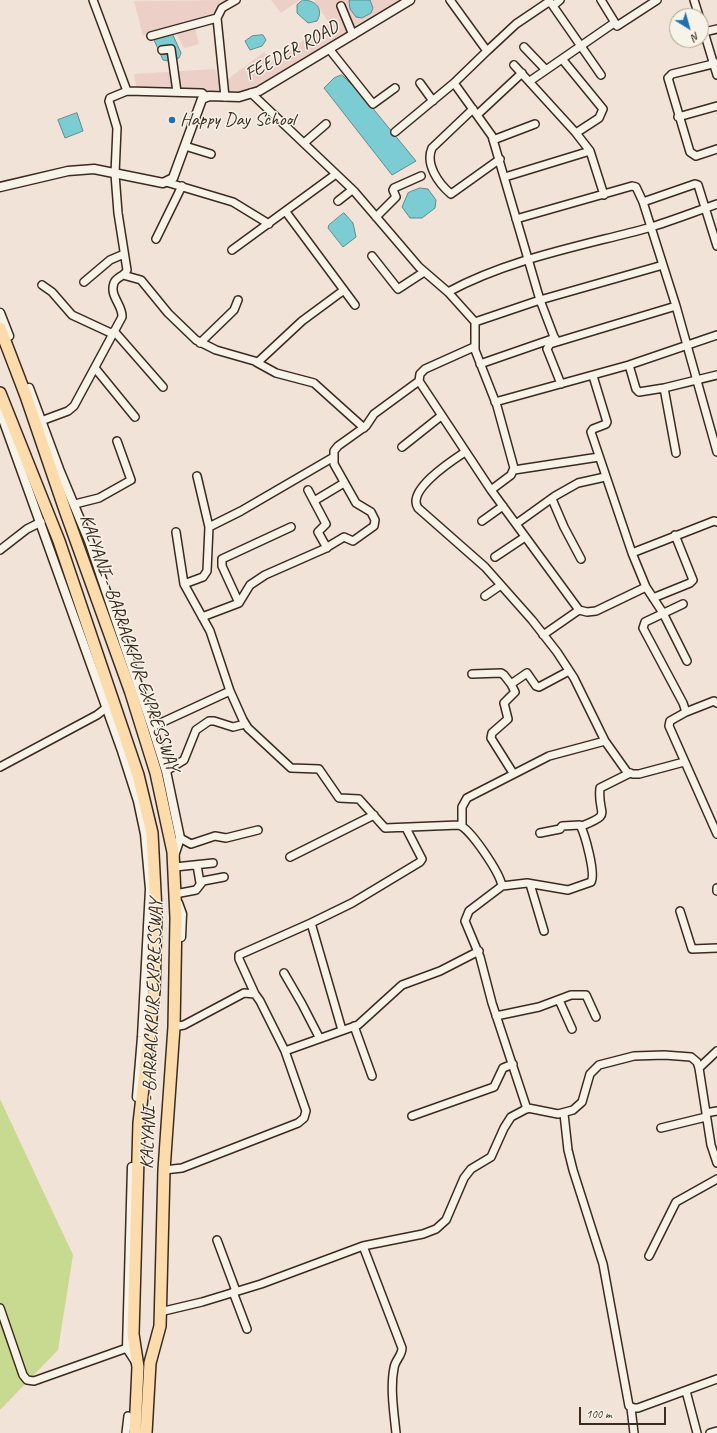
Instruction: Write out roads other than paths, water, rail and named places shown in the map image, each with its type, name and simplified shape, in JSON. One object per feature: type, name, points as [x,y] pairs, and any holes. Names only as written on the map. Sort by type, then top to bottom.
[{"type":"highway","name":"KALYANI - BARRACKPUR EXPRESSWAY","points":[[0,328],[26,396],[65,510],[131,693],[156,773],[174,862],[176,1027],[166,1170],[160,1326],[150,1363],[146,1433]]},
{"type":"highway","name":"KALYANI - BARRACKPUR EXPRESSWAY","points":[[0,393],[59,541],[138,775],[152,833],[156,912],[154,991],[135,1178],[133,1334],[138,1367],[135,1433]]},
{"type":"street","points":[[93,0],[127,91]]},
{"type":"street","points":[[225,96],[217,18],[222,8],[236,0]]},
{"type":"street","name":"FEEDER ROAD","points":[[207,97],[239,97],[259,91],[330,50],[410,0]]},
{"type":"street","points":[[450,0],[487,51]]},
{"type":"street","points":[[600,0],[614,23],[619,26],[657,0]]},
{"type":"street","points":[[395,132],[454,83],[524,18],[547,3],[559,1],[580,46],[601,75]]},
{"type":"street","points":[[341,6],[353,35]]},
{"type":"street","points":[[151,36],[217,18]]},
{"type":"street","points":[[530,81],[614,23]]},
{"type":"street","points":[[709,46],[715,63],[717,75]]},
{"type":"street","points":[[524,47],[546,70]]},
{"type":"street","points":[[162,50],[171,49],[177,92]]},
{"type":"street","points":[[330,50],[373,104],[395,88]]},
{"type":"street","points":[[562,59],[603,109],[599,118],[576,133]]},
{"type":"street","points":[[715,63],[669,76],[678,117],[691,154],[696,156],[717,149]]},
{"type":"street","points":[[514,65],[576,133],[590,151],[604,195]]},
{"type":"street","points":[[477,116],[522,73]]},
{"type":"street","points":[[420,83],[433,101]]},
{"type":"street","points":[[454,83],[493,140],[500,159],[540,300],[556,340]]},
{"type":"street","points":[[41,421],[68,411],[74,406],[122,314],[112,289],[115,281],[127,271],[118,218],[115,174],[117,128],[110,99],[127,91],[202,93],[207,97]]},
{"type":"street","points":[[251,93],[352,190],[395,241],[424,272],[448,292],[475,322],[474,347],[496,402],[507,438],[514,470]]},
{"type":"street","points":[[166,182],[173,178],[202,98],[207,97]]},
{"type":"street","points":[[678,117],[717,106]]},
{"type":"street","points":[[472,109],[432,148],[430,152],[431,168],[450,194],[500,159]]},
{"type":"street","points":[[304,143],[326,124]]},
{"type":"street","points":[[493,140],[535,124]]},
{"type":"street","points":[[185,146],[212,154]]},
{"type":"street","points":[[505,177],[590,151]]},
{"type":"street","points":[[0,187],[68,171],[94,169],[152,182],[166,182],[233,202],[269,224]]},
{"type":"street","points":[[232,250],[336,174]]},
{"type":"street","points":[[376,217],[396,197],[394,188],[421,176]]},
{"type":"street","points":[[643,202],[697,184],[717,246]]},
{"type":"street","points":[[156,239],[182,186]]},
{"type":"street","points":[[516,219],[632,186],[638,190],[676,306],[717,452]]},
{"type":"street","points":[[338,201],[352,190]]},
{"type":"street","points":[[448,292],[472,278],[528,259],[650,227],[717,204]]},
{"type":"street","points":[[286,212],[355,305]]},
{"type":"street","points":[[84,282],[110,260],[124,254]]},
{"type":"street","points":[[372,256],[398,289],[424,272]]},
{"type":"street","points":[[475,322],[540,300],[663,265]]},
{"type":"street","points":[[123,275],[140,280],[168,313],[200,343],[216,350],[256,362],[276,373],[314,382],[364,428]]},
{"type":"street","points":[[42,284],[52,292],[72,315],[113,333],[163,386]]},
{"type":"street","points":[[256,362],[262,361],[302,321],[344,290]]},
{"type":"street","points":[[200,343],[234,310],[238,300]]},
{"type":"street","points":[[480,364],[556,340],[676,306]]},
{"type":"street","points":[[0,312],[59,469],[75,504],[166,771],[180,838],[174,862],[197,865],[213,863]]},
{"type":"street","points":[[496,402],[593,376],[717,335]]},
{"type":"street","points":[[556,340],[550,344],[547,349],[561,384]]},
{"type":"street","points":[[474,347],[425,368],[420,374],[419,381],[491,490],[579,610],[587,612],[596,611],[646,587]]},
{"type":"street","points":[[629,365],[638,392],[664,388],[717,375]]},
{"type":"street","points":[[95,368],[135,417]]},
{"type":"street","points":[[593,376],[607,422],[591,430],[605,477],[632,553],[646,587],[663,613],[688,661]]},
{"type":"street","points":[[209,527],[241,511],[332,458],[338,446],[364,428],[374,414],[419,381]]},
{"type":"street","points":[[664,388],[676,453]]},
{"type":"street","points":[[0,411],[41,522],[138,801],[145,834],[150,889],[127,1348],[138,1367]]},
{"type":"street","points":[[402,447],[441,416]]},
{"type":"street","points":[[75,504],[99,498],[131,480],[117,441]]},
{"type":"street","points":[[465,452],[426,481],[416,500],[416,505],[485,567],[543,634],[570,671],[606,741],[630,774]]},
{"type":"street","points":[[491,490],[508,478],[514,470],[599,457]]},
{"type":"street","points":[[202,618],[239,603],[250,585],[258,579],[327,548],[345,537],[353,541],[376,524],[370,510],[356,503],[332,458]]},
{"type":"street","points":[[184,584],[202,577],[207,571],[209,527],[197,476]]},
{"type":"street","points":[[516,524],[552,499],[582,482],[605,477]]},
{"type":"street","points":[[314,501],[344,483]]},
{"type":"street","points":[[308,490],[326,524],[318,532],[327,548]]},
{"type":"street","points":[[552,499],[565,529],[581,559]]},
{"type":"street","points":[[482,521],[503,506]]},
{"type":"street","points":[[632,553],[675,535],[714,521],[717,522]]},
{"type":"street","points":[[0,550],[27,529],[41,522]]},
{"type":"street","points":[[239,603],[222,566],[222,559],[291,527]]},
{"type":"street","points":[[176,532],[184,584],[213,638],[230,691],[245,724],[291,768],[319,769],[339,798],[359,799],[385,828],[462,826]]},
{"type":"street","points":[[653,598],[690,583],[693,580],[675,535]]},
{"type":"street","points":[[495,557],[525,537]]},
{"type":"street","points":[[485,596],[501,585]]},
{"type":"street","points":[[683,604],[645,622],[644,628],[686,712]]},
{"type":"street","points":[[543,634],[579,610]]},
{"type":"street","points":[[511,684],[527,673],[536,686],[539,687],[570,671]]},
{"type":"street","points":[[472,674],[501,673],[511,684],[514,693],[504,703],[508,719],[492,733],[491,738],[513,773]]},
{"type":"street","points":[[152,727],[230,691]]},
{"type":"street","points":[[717,703],[714,701],[686,712],[669,723],[684,762],[717,834]]},
{"type":"street","points":[[0,767],[97,715],[106,708]]},
{"type":"street","points":[[166,771],[184,760],[196,730],[209,721],[214,721],[233,727],[245,724]]},
{"type":"street","points":[[502,886],[480,846],[462,826],[462,807],[467,798],[513,773],[555,753],[606,741]]},
{"type":"street","points":[[540,833],[578,824],[582,826],[600,819],[602,815],[600,788],[630,774],[645,772],[684,762]]},
{"type":"street","points":[[290,857],[374,815]]},
{"type":"street","points":[[527,1109],[496,1016],[478,951],[466,925],[465,917],[469,911],[502,886],[530,884],[568,890],[591,882],[593,878],[592,868],[582,826]]},
{"type":"street","points":[[150,1363],[162,1341],[164,1311],[166,1170],[187,1166],[302,1121],[306,1111],[285,1051],[255,994],[239,959],[239,955],[356,901],[421,862],[406,828]]},
{"type":"street","points":[[180,838],[191,844],[215,836],[226,838],[258,830]]},
{"type":"street","points":[[175,894],[196,890],[200,883],[197,865]]},
{"type":"street","points":[[200,883],[224,877]]},
{"type":"street","points":[[530,884],[544,931]]},
{"type":"street","points":[[680,911],[692,949],[717,948]]},
{"type":"street","points":[[311,923],[342,1030]]},
{"type":"street","points":[[285,1051],[362,1022],[402,985],[440,971],[478,951]]},
{"type":"street","points":[[284,973],[319,1037]]},
{"type":"street","points":[[176,1027],[240,995],[250,992],[255,994]]},
{"type":"street","points":[[496,1016],[539,1007],[574,994],[586,995],[596,1017]]},
{"type":"street","points":[[559,1000],[572,1029]]},
{"type":"street","points":[[354,1026],[372,1076]]},
{"type":"street","points":[[699,1068],[717,1051]]},
{"type":"street","points":[[164,1311],[235,1292],[298,1271],[363,1246],[423,1234],[439,1228],[446,1220],[467,1172],[491,1157],[508,1121],[515,1114],[527,1109],[564,1114],[573,1110],[580,1105],[592,1070],[604,1063],[640,1056],[672,1055],[691,1057],[699,1068],[711,1145],[717,1163]]},
{"type":"street","points":[[412,1116],[494,1087],[503,1068],[513,1064]]},
{"type":"street","points":[[661,1128],[717,1111]]},
{"type":"street","points":[[564,1114],[568,1150],[573,1170],[603,1264],[628,1404],[631,1408],[634,1433]]},
{"type":"street","points":[[650,1256],[676,1202],[717,1179]]},
{"type":"street","points":[[217,1240],[247,1329]]},
{"type":"street","points":[[363,1246],[402,1348],[401,1354],[396,1362],[394,1372],[394,1416],[396,1433]]},
{"type":"street","points":[[0,1308],[23,1375],[27,1380],[34,1381],[127,1348]]},
{"type":"street","points":[[631,1408],[638,1408],[717,1379]]},
{"type":"street","points":[[686,1391],[697,1433]]},
{"type":"street","points":[[126,1433],[128,1416]]},
{"type":"street","points":[[710,1433],[717,1432]]},
{"type":"water","points":[[303,0],[308,0],[318,6],[320,13],[317,21],[308,23],[297,13],[297,5]]},
{"type":"water","points":[[370,0],[373,8],[371,13],[362,18],[356,17],[350,9],[349,1]]},
{"type":"water","points":[[168,33],[172,33],[181,53],[179,58],[169,61],[163,60],[154,40]]},
{"type":"water","points":[[263,35],[266,40],[262,46],[250,50],[245,41],[252,36]]},
{"type":"water","points":[[342,75],[361,94],[416,161],[392,175],[324,88],[334,78]]},
{"type":"water","points":[[77,113],[83,131],[65,138],[58,120]]},
{"type":"water","points":[[420,188],[428,189],[436,200],[435,208],[422,218],[410,218],[402,207],[408,193]]},
{"type":"water","points":[[344,213],[353,223],[356,237],[343,247],[328,228],[329,225]]},
{"type":"place","name":"Happy Day School","points":[[172,120]]}]
